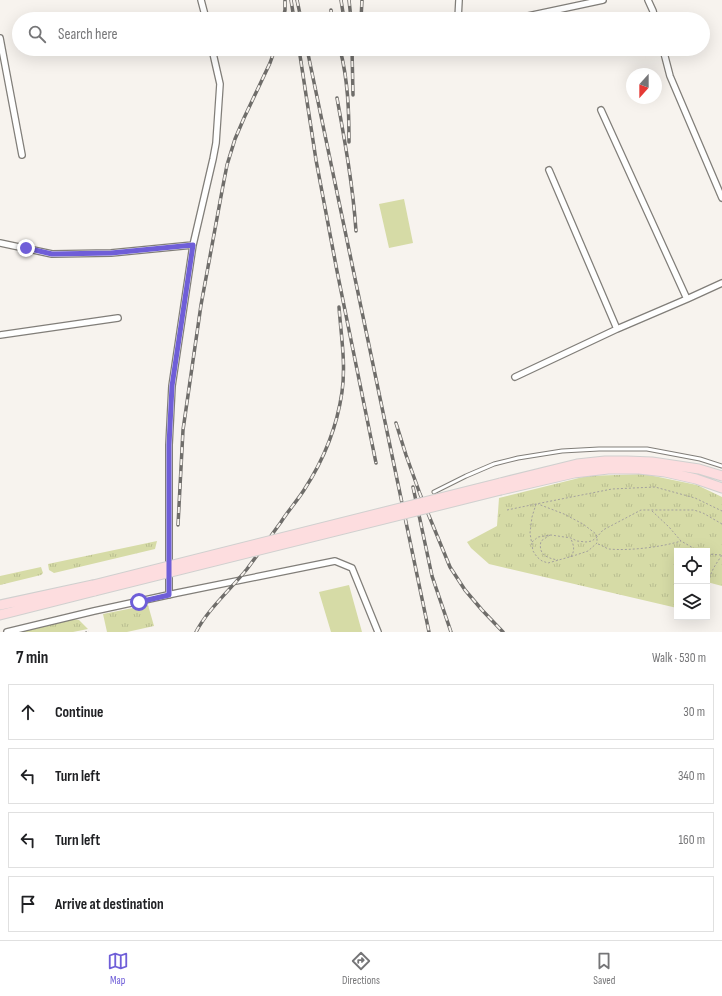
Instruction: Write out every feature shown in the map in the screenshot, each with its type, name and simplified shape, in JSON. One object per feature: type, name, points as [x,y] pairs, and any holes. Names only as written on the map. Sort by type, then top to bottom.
[{"type":"main road","points":[[0,615],[94,588],[500,487],[577,464],[605,461],[652,462],[699,470],[722,476]]},
{"type":"main road","points":[[500,487],[574,473],[608,469],[639,469],[665,472],[696,479],[722,488]]},
{"type":"main road","points":[[0,605],[94,588]]},
{"type":"street","points":[[201,0],[204,12]]},
{"type":"street","points":[[458,12],[459,0]]},
{"type":"street","points":[[542,12],[577,3],[603,0]]},
{"type":"street","points":[[648,0],[653,12]]},
{"type":"street","points":[[0,38],[22,155]]},
{"type":"street","points":[[169,595],[169,445],[172,386],[193,245],[216,143],[220,84],[214,56]]},
{"type":"street","points":[[665,56],[670,76],[722,198]]},
{"type":"street","points":[[601,110],[687,299]]},
{"type":"street","points":[[549,170],[617,329]]},
{"type":"street","points":[[0,243],[52,254],[111,253],[193,245]]},
{"type":"street","points":[[515,377],[617,329],[722,283]]},
{"type":"street","points":[[0,335],[118,318]]},
{"type":"street","points":[[8,632],[94,611],[335,561],[352,568],[378,632]]},
{"type":"lane","points":[[434,492],[494,464],[518,458],[562,451],[599,448],[647,449],[700,459],[722,466]]},
{"type":"path","points":[[507,510],[612,489],[655,487],[695,498],[722,511]]},
{"type":"path","points":[[537,503],[564,514],[582,524],[596,534],[597,543],[588,551],[558,561],[548,563],[542,561],[533,551],[530,533],[532,518],[537,503]]},
{"type":"path","points":[[532,542],[538,536],[551,535],[571,538],[577,541],[592,541],[604,530],[641,510],[694,510],[703,513],[722,524]]},
{"type":"path","points":[[651,510],[681,541],[692,548]]},
{"type":"path","points":[[551,535],[541,541],[540,547],[543,554],[548,558],[558,561]]},
{"type":"path","points":[[570,557],[574,552],[571,538]]},
{"type":"path","points":[[597,543],[608,548],[622,549],[670,545],[681,541]]},
{"type":"path","points":[[710,554],[722,555]]},
{"type":"path","points":[[710,577],[716,563],[722,555]]},
{"type":"path","points":[[85,632],[89,631]]},
{"type":"green space","points":[[404,199],[413,243],[389,248],[379,204]]},
{"type":"green space","points":[[644,474],[697,485],[722,497],[722,586],[710,583],[710,548],[674,548],[674,607],[489,564],[471,548],[467,542],[497,526],[499,498],[587,476]]},
{"type":"green space","points":[[157,541],[155,549],[54,573],[49,570],[48,564]]},
{"type":"green space","points":[[41,567],[43,573],[41,575],[0,585],[0,576]]},
{"type":"green space","points":[[349,585],[362,632],[331,632],[319,592]]},
{"type":"green space","points":[[148,605],[154,626],[127,632],[107,632],[103,614]]},
{"type":"green space","points":[[72,619],[79,620],[88,629],[73,632],[21,632]]},
{"type":"railway","points":[[285,0],[285,12]]},
{"type":"railway","points":[[291,0],[293,12]]},
{"type":"railway","points":[[297,0],[300,12]]},
{"type":"railway","points":[[341,0],[343,12]]},
{"type":"railway","points":[[349,0],[350,12]]},
{"type":"railway","points":[[361,12],[362,0]]},
{"type":"railway","points":[[178,525],[183,430],[201,305],[227,165],[235,139],[272,56]]},
{"type":"railway","points":[[300,56],[316,160],[376,463]]},
{"type":"railway","points":[[308,56],[429,632]]},
{"type":"railway","points":[[342,56],[348,96],[349,142]]},
{"type":"railway","points":[[352,56],[353,95]]},
{"type":"railway","points":[[337,98],[351,181],[356,231]]},
{"type":"railway","points":[[196,632],[213,607],[247,569],[287,514],[311,479],[323,455],[337,418],[342,392],[343,360],[339,307]]},
{"type":"railway","points":[[396,423],[420,494],[450,567],[465,590],[503,632]]},
{"type":"railway","points":[[413,487],[432,576],[451,632]]},
{"type":"route","points":[[26,248],[52,254],[111,253],[193,245],[172,386],[169,445],[169,595],[139,602]]}]
